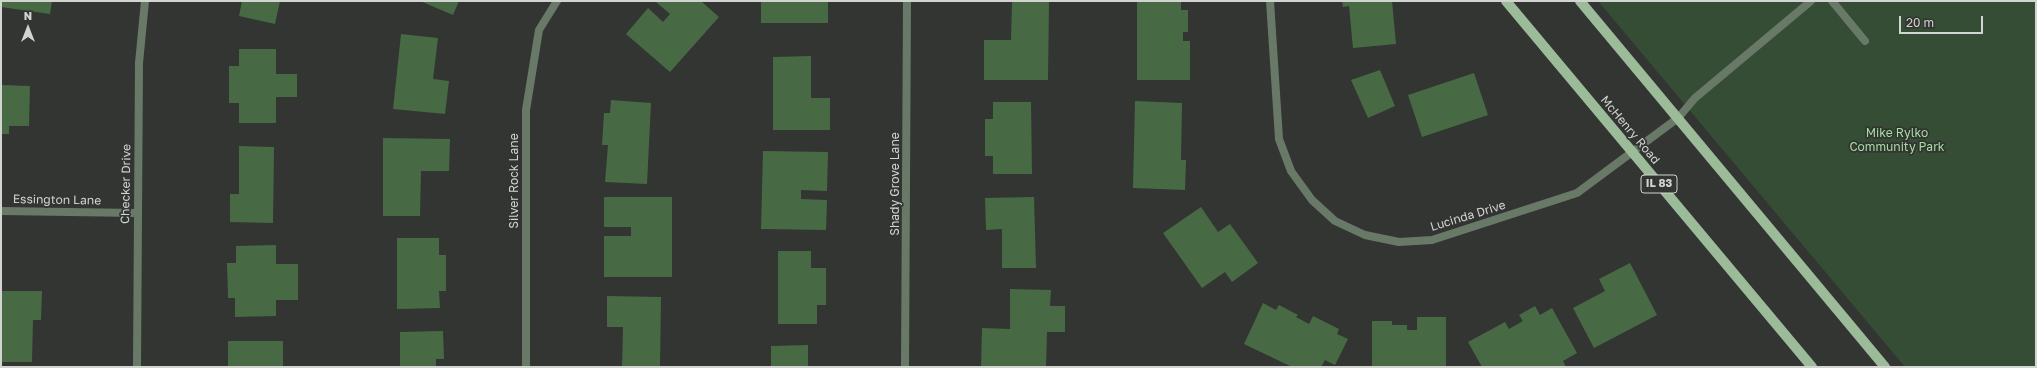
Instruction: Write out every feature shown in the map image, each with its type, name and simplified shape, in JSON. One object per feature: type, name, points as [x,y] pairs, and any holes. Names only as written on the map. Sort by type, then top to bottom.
[{"type":"main road","name":"McHenry Road","points":[[1506,1],[1812,367]]},
{"type":"main road","points":[[1580,1],[1885,367]]},
{"type":"street","name":"Checker Drive","points":[[137,367],[137,213],[140,63],[145,1]]},
{"type":"street","name":"Silver Rock Lane","points":[[526,367],[526,110],[539,30],[557,1]]},
{"type":"street","name":"Shady Grove Lane","points":[[905,367],[906,1]]},
{"type":"street","name":"Lucinda Drive","points":[[1270,1],[1279,139],[1291,170],[1312,200],[1335,221],[1365,235],[1399,242],[1432,240],[1577,193],[1678,118],[1695,98],[1811,1]]},
{"type":"street","points":[[1832,1],[1865,41]]},
{"type":"street","name":"Essington Lane","points":[[1,211],[137,213]]},
{"type":"green space","name":"Mike Rylko Community Park","points":[[1598,1],[2036,1],[2036,367],[1905,367]]},
{"type":"building","points":[[1,1],[52,1],[50,14],[1,7]]},
{"type":"building","points":[[242,1],[280,1],[275,24],[239,16]]},
{"type":"building","points":[[420,1],[459,1],[453,15]]},
{"type":"building","points":[[701,1],[719,17],[670,72],[626,34],[648,8],[663,22],[670,14],[656,2]]},
{"type":"building","points":[[761,1],[828,1],[828,23],[761,23]]},
{"type":"building","points":[[1137,1],[1181,1],[1181,10],[1188,10],[1188,32],[1183,32],[1183,41],[1190,41],[1190,80],[1137,80]]},
{"type":"building","points":[[1342,1],[1392,1],[1396,44],[1353,48],[1349,6],[1343,7]]},
{"type":"building","points":[[1012,2],[1049,2],[1048,80],[984,80],[984,40],[1011,40]]},
{"type":"building","points":[[401,34],[438,38],[433,79],[449,81],[445,114],[393,109]]},
{"type":"building","points":[[239,49],[276,49],[276,74],[297,74],[297,97],[276,97],[276,123],[239,123],[239,103],[229,103],[229,66],[239,66]]},
{"type":"building","points":[[811,56],[811,98],[830,98],[830,130],[773,130],[773,57]]},
{"type":"building","points":[[1380,70],[1395,106],[1368,118],[1351,80]]},
{"type":"building","points":[[1474,73],[1488,115],[1422,137],[1408,95]]},
{"type":"building","points":[[1,85],[30,86],[29,126],[9,126],[9,134],[1,134]]},
{"type":"building","points":[[611,100],[651,103],[647,184],[605,182],[608,145],[602,145],[604,113],[610,113]]},
{"type":"building","points":[[1135,101],[1182,103],[1181,160],[1186,160],[1185,190],[1133,188]]},
{"type":"building","points":[[993,102],[1031,102],[1032,174],[993,174],[993,156],[985,156],[985,119],[993,119]]},
{"type":"building","points":[[383,138],[450,139],[449,171],[421,171],[420,216],[383,216]]},
{"type":"building","points":[[239,146],[274,147],[273,223],[230,222],[230,194],[239,194]]},
{"type":"building","points":[[763,151],[828,152],[827,191],[801,190],[801,199],[827,200],[826,230],[761,229]]},
{"type":"building","points":[[604,197],[672,197],[672,277],[604,277],[604,236],[631,236],[631,227],[604,227]]},
{"type":"building","points":[[1034,197],[1036,268],[1002,268],[1002,229],[986,230],[985,198]]},
{"type":"building","points":[[1201,207],[1218,232],[1230,224],[1258,263],[1232,282],[1225,272],[1202,288],[1163,233]]},
{"type":"building","points":[[397,238],[439,238],[439,255],[446,255],[446,291],[439,291],[440,308],[397,309]]},
{"type":"building","points":[[276,245],[276,264],[298,264],[298,300],[276,300],[276,316],[235,317],[235,298],[228,298],[227,263],[236,263],[236,246]]},
{"type":"building","points":[[778,251],[811,251],[811,268],[826,268],[826,305],[817,305],[817,324],[778,324]]},
{"type":"building","points":[[1630,263],[1657,315],[1594,348],[1573,308],[1605,291],[1599,279]]},
{"type":"building","points":[[1010,289],[1051,290],[1050,306],[1065,306],[1065,332],[1047,332],[1046,367],[981,367],[982,328],[1010,329]]},
{"type":"building","points":[[1,291],[42,291],[41,320],[33,320],[32,362],[1,362]]},
{"type":"building","points":[[607,296],[661,297],[660,367],[622,367],[623,327],[607,327]]},
{"type":"building","points":[[1263,303],[1276,310],[1279,305],[1298,315],[1296,317],[1309,324],[1313,316],[1339,329],[1337,334],[1348,339],[1335,365],[1325,360],[1321,367],[1292,367],[1244,344]]},
{"type":"building","points":[[1535,306],[1540,315],[1552,308],[1577,353],[1563,361],[1566,367],[1482,367],[1468,342],[1505,322],[1509,329],[1523,321],[1519,315]]},
{"type":"building","points":[[1417,317],[1446,317],[1446,367],[1372,367],[1372,321],[1392,321],[1392,325],[1407,325],[1407,330],[1417,330]]},
{"type":"building","points":[[443,331],[444,359],[436,359],[436,367],[400,367],[400,332]]},
{"type":"building","points":[[228,341],[283,341],[283,367],[228,367]]},
{"type":"building","points":[[808,345],[808,367],[771,367],[771,346]]}]
